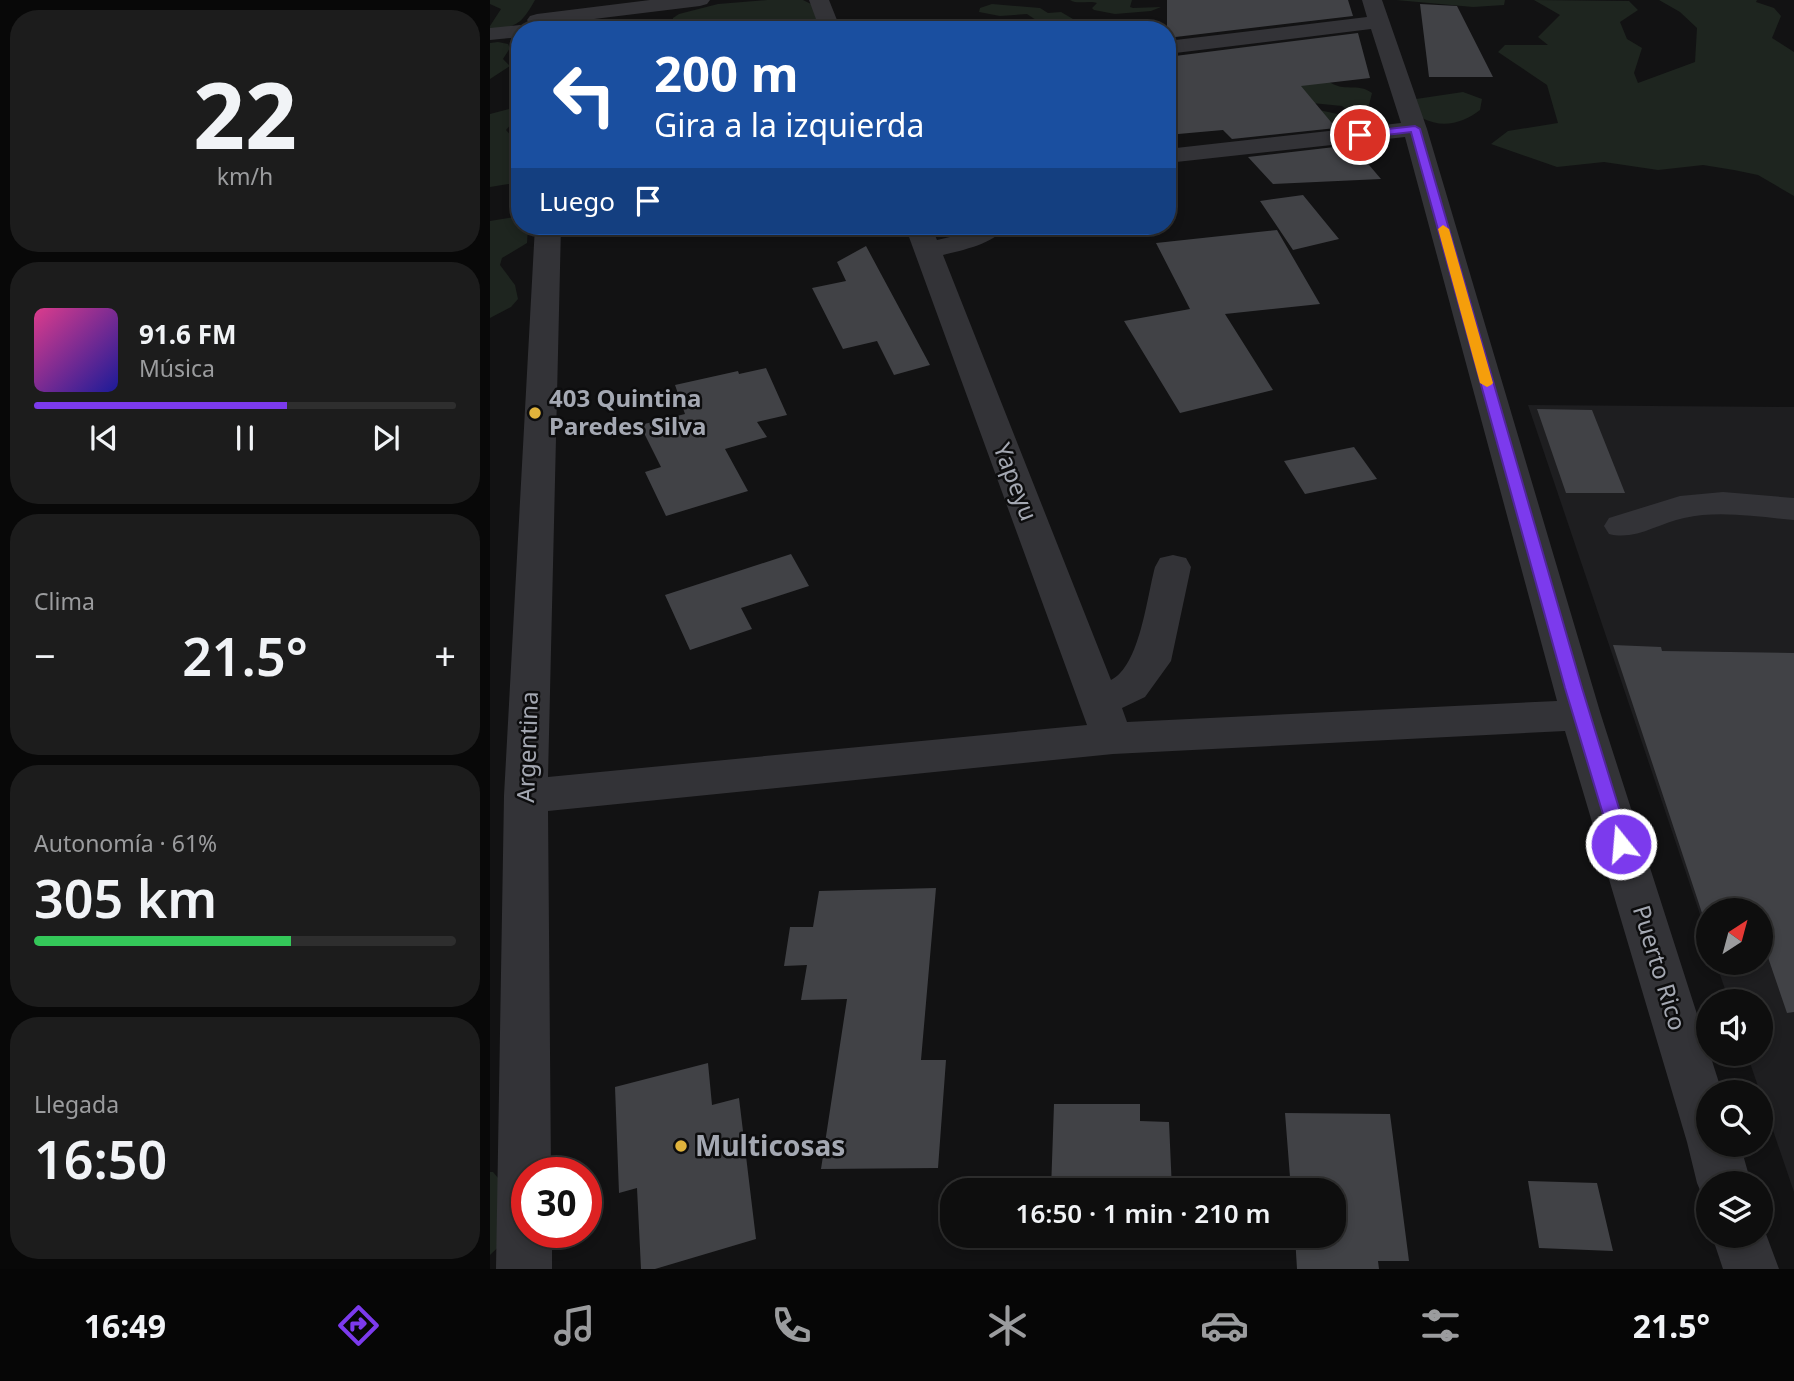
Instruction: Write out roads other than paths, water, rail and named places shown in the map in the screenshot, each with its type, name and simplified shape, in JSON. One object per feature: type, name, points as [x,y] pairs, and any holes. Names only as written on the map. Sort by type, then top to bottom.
[{"type":"street","points":[[548,21],[700,0]]},
{"type":"street","points":[[818,0],[827,21]]},
{"type":"street","points":[[1176,46],[1376,11]]},
{"type":"street","name":"Puerto Rico","points":[[1376,11],[1415,129],[1581,715],[1696,1090]]},
{"type":"street","points":[[490,34],[511,29]]},
{"type":"street","points":[[1176,155],[1415,129]]},
{"type":"street","name":"Argentina","points":[[524,1269],[526,796],[548,235]]},
{"type":"street","points":[[922,238],[960,243],[975,235]]},
{"type":"street","name":"Yapeyu","points":[[922,238],[1106,720]]},
{"type":"street","points":[[1622,526],[1680,508],[1723,503],[1794,509]]},
{"type":"street","points":[[1106,720],[1151,661],[1172,567]]},
{"type":"street","points":[[526,796],[1106,720],[1581,715]]},
{"type":"street","points":[[1744,1248],[1751,1269]]},
{"type":"place","name":"403 Quintina Paredes Silva","points":[[535,413]]},
{"type":"place","name":"Multicosas","points":[[681,1146]]}]
